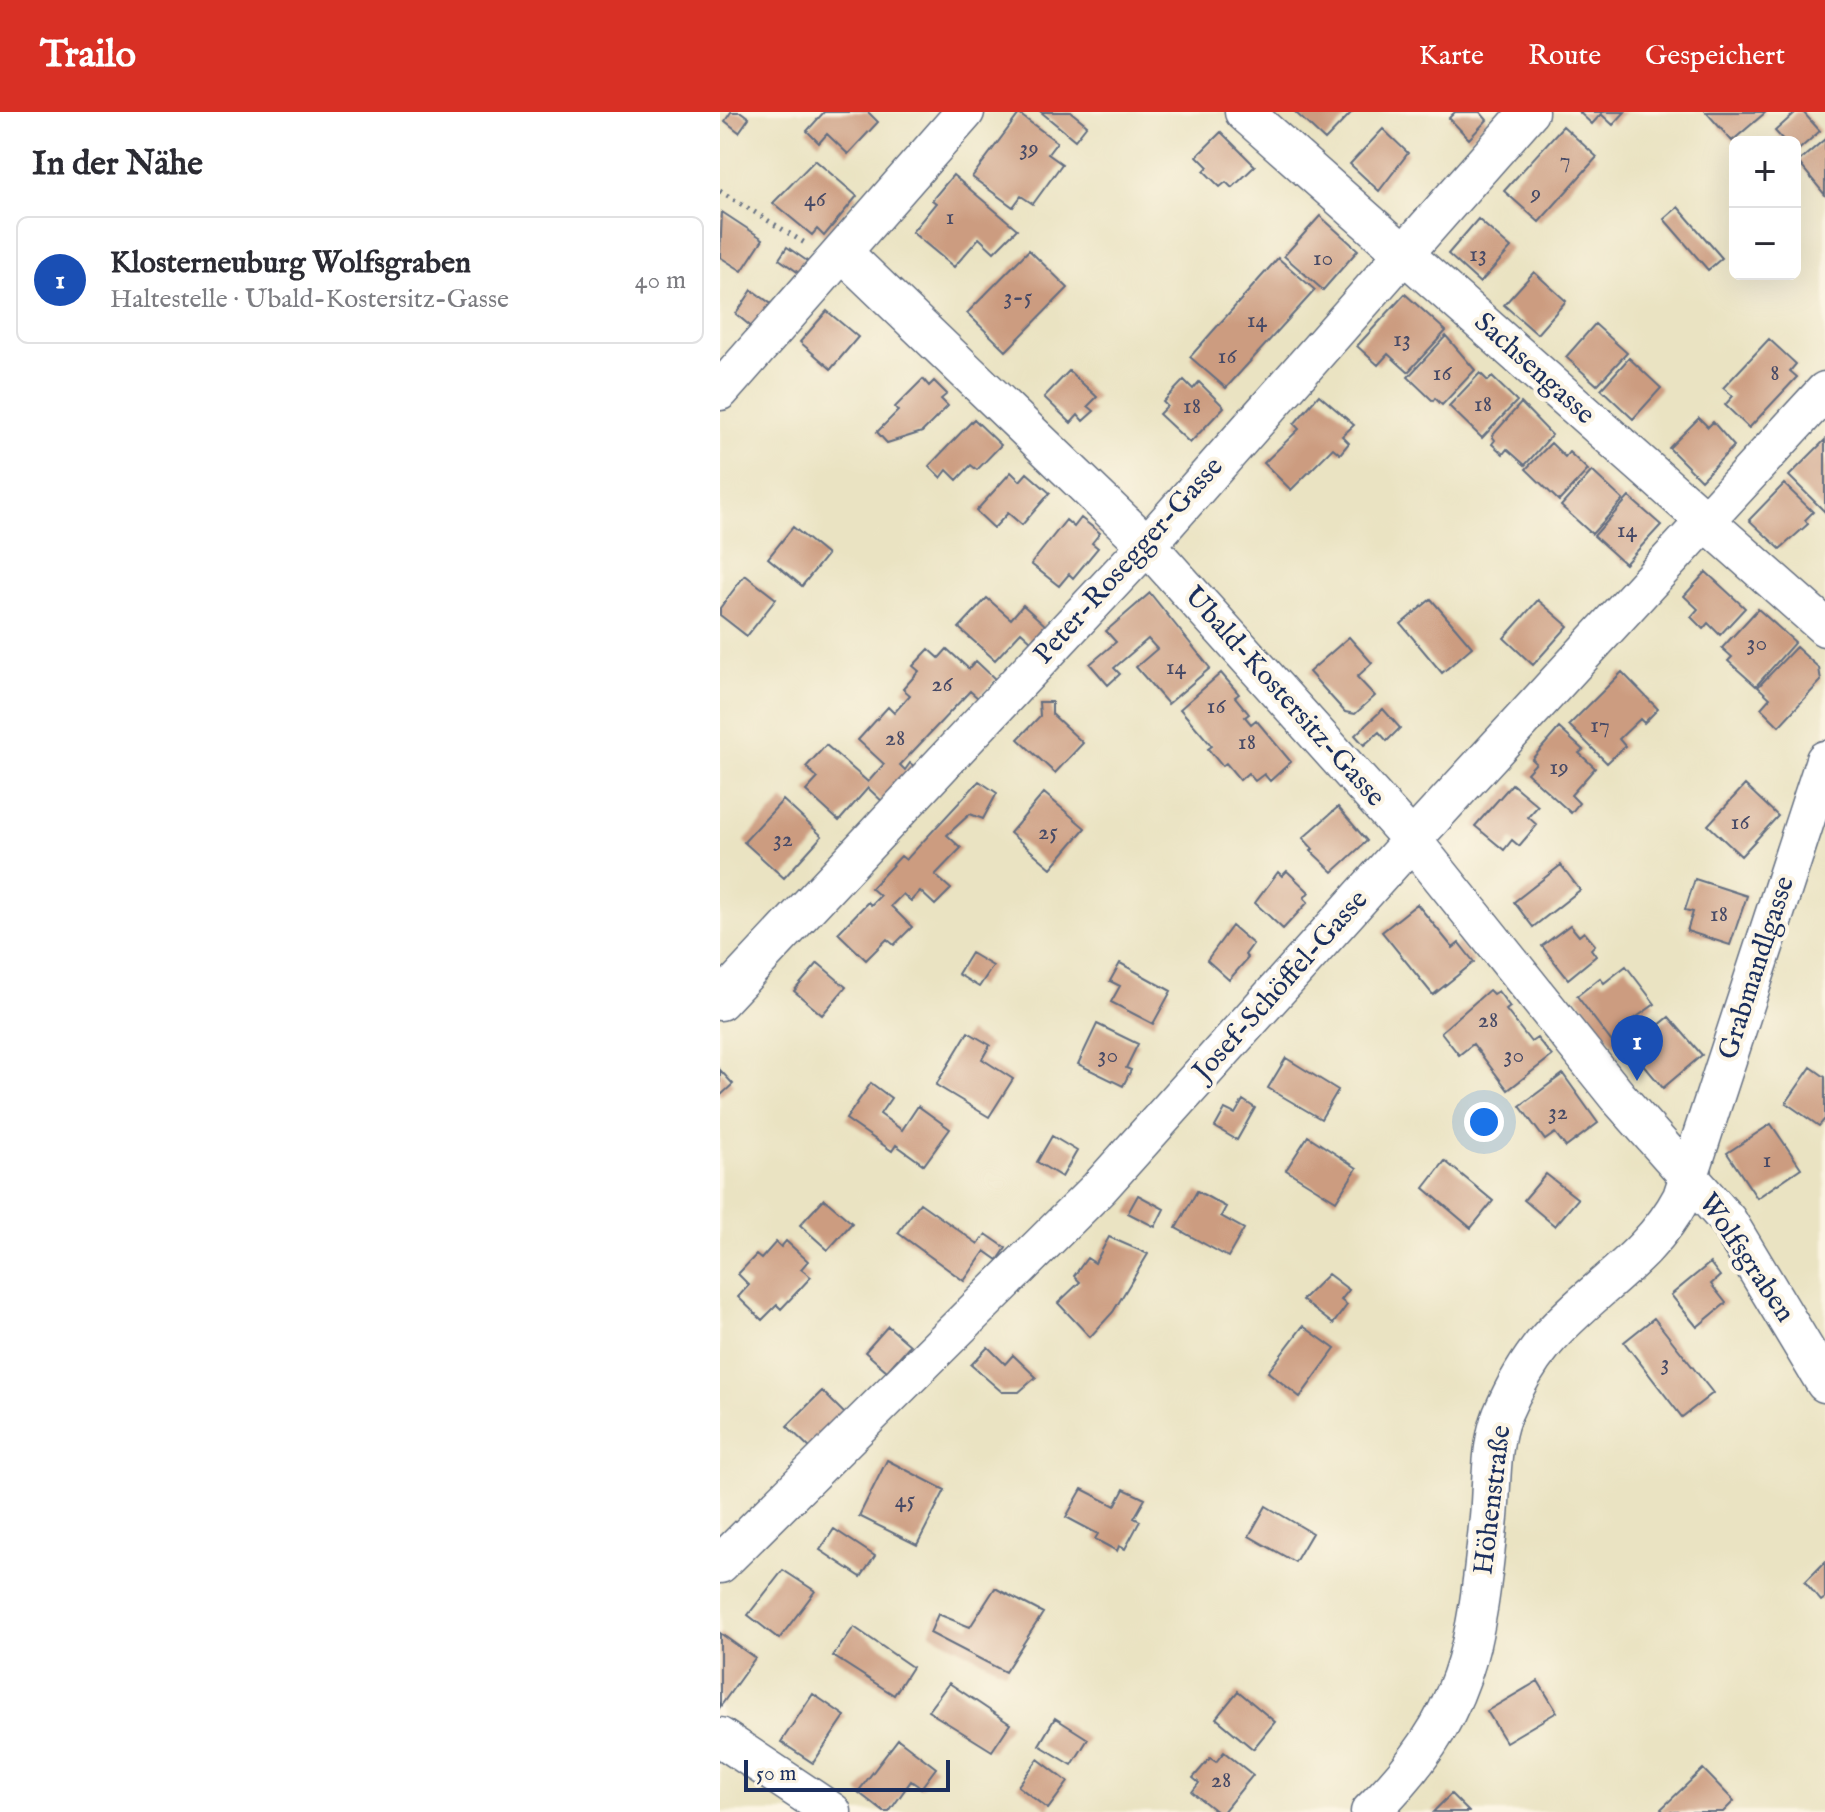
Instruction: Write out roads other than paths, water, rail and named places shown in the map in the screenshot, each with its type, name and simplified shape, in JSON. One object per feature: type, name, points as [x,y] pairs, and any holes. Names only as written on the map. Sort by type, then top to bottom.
[{"type":"street","points":[[720,391],[965,112]]},
{"type":"street","name":"Sachsengasse","points":[[1244,112],[1825,627]]},
{"type":"street","name":"Peter-Rosegger-Gasse","points":[[720,1001],[1147,545],[1529,112]]},
{"type":"street","name":"Ubald-Kostersitz-Gasse","points":[[837,256],[1147,545],[1412,840],[1618,1097],[1689,1176]]},
{"type":"street","name":"Josef-Schöffel-Gasse","points":[[720,1564],[1099,1188],[1412,840],[1825,391]]},
{"type":"street","name":"Grabmandlgasse","points":[[1689,1176],[1825,760]]},
{"type":"street","name":"Wolfsgraben","points":[[1689,1176],[1727,1220],[1825,1383]]},
{"type":"street","name":"Höhenstraße","points":[[1370,1812],[1412,1764],[1459,1693],[1481,1595],[1500,1420],[1512,1392],[1547,1340],[1654,1241],[1670,1220],[1689,1176]]},
{"type":"street","points":[[720,1737],[832,1812]]},
{"type":"place","name":"Klosterneuburg Wolfsgraben","points":[[1637,1081]]}]
